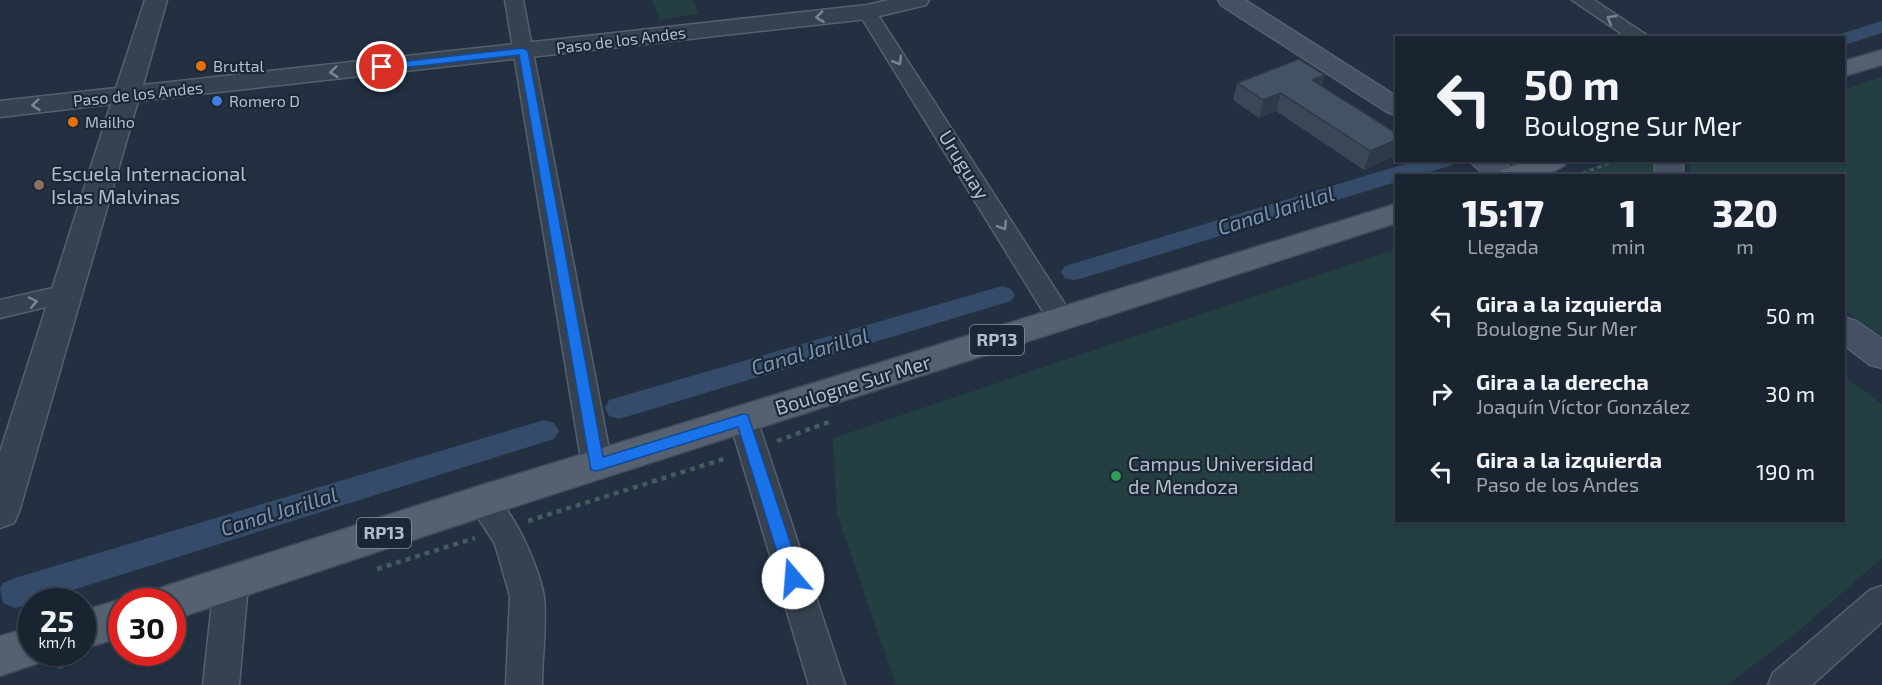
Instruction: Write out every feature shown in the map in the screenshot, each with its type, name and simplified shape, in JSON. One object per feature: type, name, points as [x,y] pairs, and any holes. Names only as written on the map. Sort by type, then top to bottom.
[{"type":"main road","points":[[1229,0],[1395,106]]},
{"type":"main road","points":[[1845,69],[1882,57]]},
{"type":"main road","points":[[1484,162],[1501,174]]},
{"type":"main road","points":[[1518,174],[1550,162]]},
{"type":"main road","name":"Boulogne Sur Mer","points":[[186,598],[482,501],[1395,213]]},
{"type":"main road","points":[[1845,330],[1882,357]]},
{"type":"main road","points":[[1845,338],[1882,357]]},
{"type":"main road","points":[[0,656],[18,650]]},
{"type":"street","points":[[0,512],[156,0]]},
{"type":"street","points":[[514,0],[597,465]]},
{"type":"street","name":"Paso de los Andes","points":[[0,109],[867,12],[918,0]]},
{"type":"street","points":[[1581,0],[1639,36]]},
{"type":"street","name":"Uruguay","points":[[867,12],[1062,319]]},
{"type":"street","points":[[0,309],[66,294]]},
{"type":"street","points":[[743,419],[827,685]]},
{"type":"street","points":[[482,501],[509,539],[527,596],[524,685]]},
{"type":"street","points":[[221,685],[231,584]]},
{"type":"street","points":[[1786,685],[1882,601]]},
{"type":"path","points":[[1580,174],[1613,162]]},
{"type":"green space","points":[[652,0],[693,0],[699,13],[660,20]]},
{"type":"green space","points":[[1882,77],[1882,337],[1845,311],[1845,174],[1689,174],[1691,162],[1845,162],[1845,90]]},
{"type":"green space","points":[[1606,162],[1656,162],[1660,174],[1574,174]]},
{"type":"green space","name":"Campus Universidad de Mendoza","points":[[1395,249],[1395,522],[1845,522],[1845,377],[1882,404],[1882,558],[1795,634],[1727,685],[896,685],[837,514],[833,438]]},
{"type":"building","points":[[1299,59],[1325,75],[1312,80],[1395,132],[1395,140],[1370,151],[1281,93],[1263,100],[1237,83]]},
{"type":"waterway","name":"Canal Jarillal","points":[[1845,39],[1882,27]]},
{"type":"waterway","name":"Canal Jarillal","points":[[1398,174],[1437,162]]},
{"type":"waterway","name":"Canal Jarillal","points":[[1074,272],[1395,175]]},
{"type":"waterway","name":"Canal Jarillal","points":[[619,408],[1002,295]]},
{"type":"waterway","name":"Canal Jarillal","points":[[15,593],[544,431]]},
{"type":"place","name":"Bruttal","points":[[201,66]]},
{"type":"place","name":"Romero D","points":[[217,101]]},
{"type":"place","name":"Mailho","points":[[73,122]]},
{"type":"place","name":"Escuela Internacional Islas Malvinas","points":[[39,185]]},
{"type":"place","name":"Campus Universidad de Mendoza","points":[[1116,476]]},
{"type":"route","points":[[382,67],[523,51],[597,465],[743,419],[793,578]]}]
